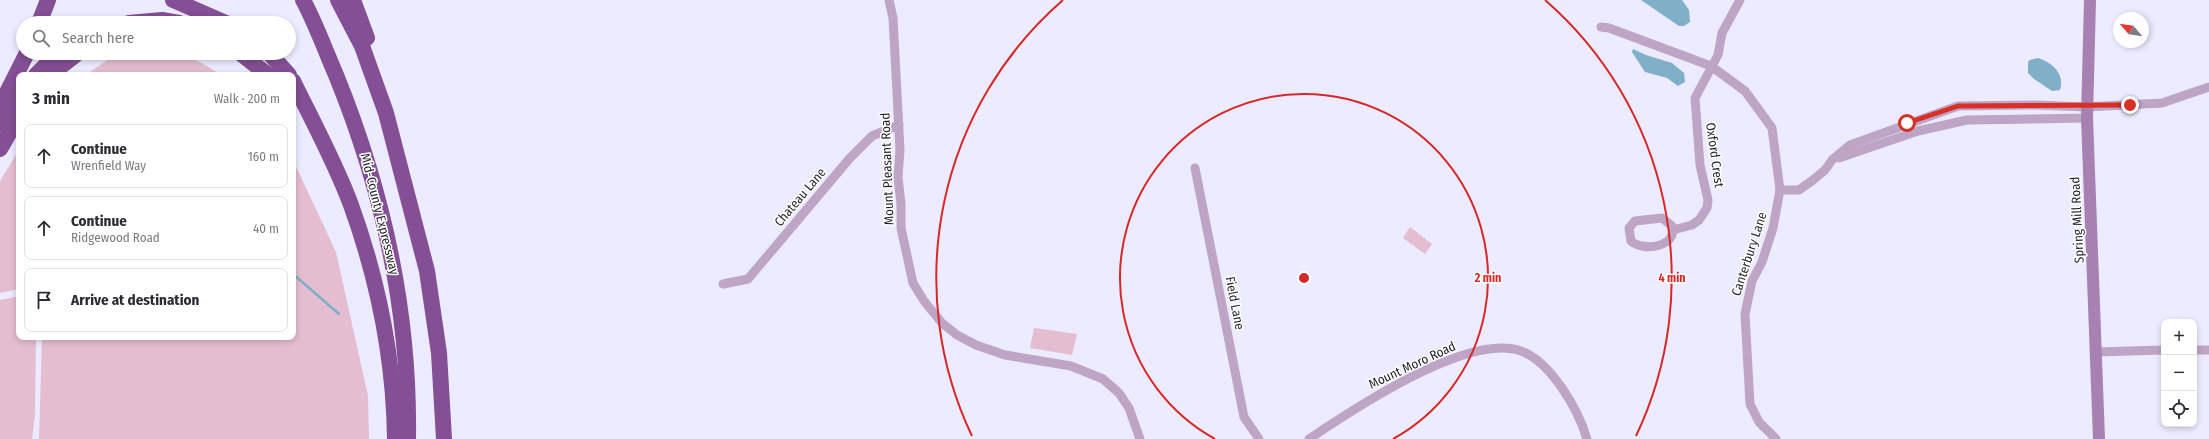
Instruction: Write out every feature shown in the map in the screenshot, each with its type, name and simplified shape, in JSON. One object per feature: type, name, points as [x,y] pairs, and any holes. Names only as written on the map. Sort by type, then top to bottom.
[{"type":"highway","points":[[173,0],[210,16]]},
{"type":"highway","name":"Mid-County Expressway","points":[[303,0],[358,129],[377,192],[392,260],[402,318],[409,388],[408,439]]},
{"type":"highway","points":[[338,0],[362,46],[386,113]]},
{"type":"highway","points":[[353,0],[367,38],[427,271],[438,353],[444,439]]},
{"type":"highway","points":[[42,16],[48,1]]},
{"type":"highway","points":[[17,72],[23,60]]},
{"type":"highway","points":[[39,72],[51,60]]},
{"type":"highway","points":[[54,72],[69,60]]},
{"type":"highway","points":[[249,60],[264,72]]},
{"type":"highway","points":[[257,60],[269,72]]},
{"type":"highway","points":[[275,60],[286,72]]},
{"type":"highway","points":[[0,106],[16,75]]},
{"type":"highway","points":[[296,87],[325,144],[351,204],[371,268],[385,330],[395,410],[395,439]]},
{"type":"highway","points":[[0,124],[16,100]]},
{"type":"highway","points":[[296,111],[310,135],[353,233],[379,320],[385,330]]},
{"type":"highway","points":[[0,149],[16,121]]},
{"type":"main road","name":"Spring Mill Road","points":[[2090,0],[2087,113],[2097,352],[2099,439]]},
{"type":"street","name":"Mount Pleasant Road","points":[[888,0],[892,18],[899,126],[900,150],[898,177],[901,204],[901,228],[913,282],[924,301],[942,322],[958,335],[976,345],[1005,355],[1071,366],[1103,379],[1119,393],[1129,408],[1140,439]]},
{"type":"street","name":"Oxford Crest","points":[[1673,230],[1692,225],[1699,220],[1707,208],[1708,200],[1700,164],[1695,98],[1718,55],[1722,33],[1740,0]]},
{"type":"street","name":"Canterbury Lane","points":[[1601,27],[1609,28],[1711,66],[1745,91],[1772,128],[1780,190],[1773,228],[1762,262],[1752,281],[1745,314],[1750,404],[1759,422],[1776,439]]},
{"type":"street","points":[[1832,160],[1918,131],[1966,121],[2053,119],[2162,103],[2209,87]]},
{"type":"street","points":[[1780,190],[1799,190],[1825,170],[1832,160],[1850,145],[1958,106],[2022,105],[2052,107],[2087,113]]},
{"type":"street","points":[[2022,105],[2023,120]]},
{"type":"street","points":[[2052,107],[2053,119]]},
{"type":"street","name":"Chateau Lane","points":[[723,284],[748,279],[850,158],[872,136],[899,126]]},
{"type":"street","name":"Field Lane","points":[[1195,168],[1244,417],[1259,439]]},
{"type":"street","points":[[1662,218],[1669,222],[1673,230],[1671,238],[1665,244],[1642,246],[1631,241],[1629,232],[1635,222],[1662,218]]},
{"type":"street","name":"Mount Moro Road","points":[[1309,439],[1356,407],[1396,384],[1465,355],[1505,349],[1520,351],[1533,357],[1548,371],[1576,409],[1587,439]]},
{"type":"street","points":[[2097,352],[2161,350]]},
{"type":"street","points":[[2197,350],[2209,350]]},
{"type":"shaded area","points":[[107,60],[196,60],[217,72],[90,72]]},
{"type":"shaded area","points":[[16,155],[16,290],[0,293],[0,181]]},
{"type":"shaded area","points":[[296,166],[336,252],[368,396],[369,439],[39,439],[42,340],[296,340]]},
{"type":"shaded area","points":[[1410,227],[1432,244],[1425,254],[1403,238]]},
{"type":"shaded area","points":[[16,297],[16,340],[36,340],[35,416],[32,439],[0,439],[0,300]]},
{"type":"shaded area","points":[[1034,328],[1077,334],[1072,355],[1030,348]]},
{"type":"water","points":[[1641,0],[1682,0],[1689,10],[1690,22],[1684,26],[1679,26]]},
{"type":"water","points":[[1633,49],[1646,55],[1672,63],[1684,73],[1685,82],[1678,86],[1667,78],[1645,72],[1632,52]]},
{"type":"water","points":[[2038,58],[2053,66],[2059,74],[2061,79],[2060,90],[2052,91],[2028,73],[2028,62]]},
{"type":"waterway","points":[[296,277],[339,314]]},
{"type":"route","points":[[1907,123],[1958,106],[1993,104],[2052,107],[2130,105]]}]
